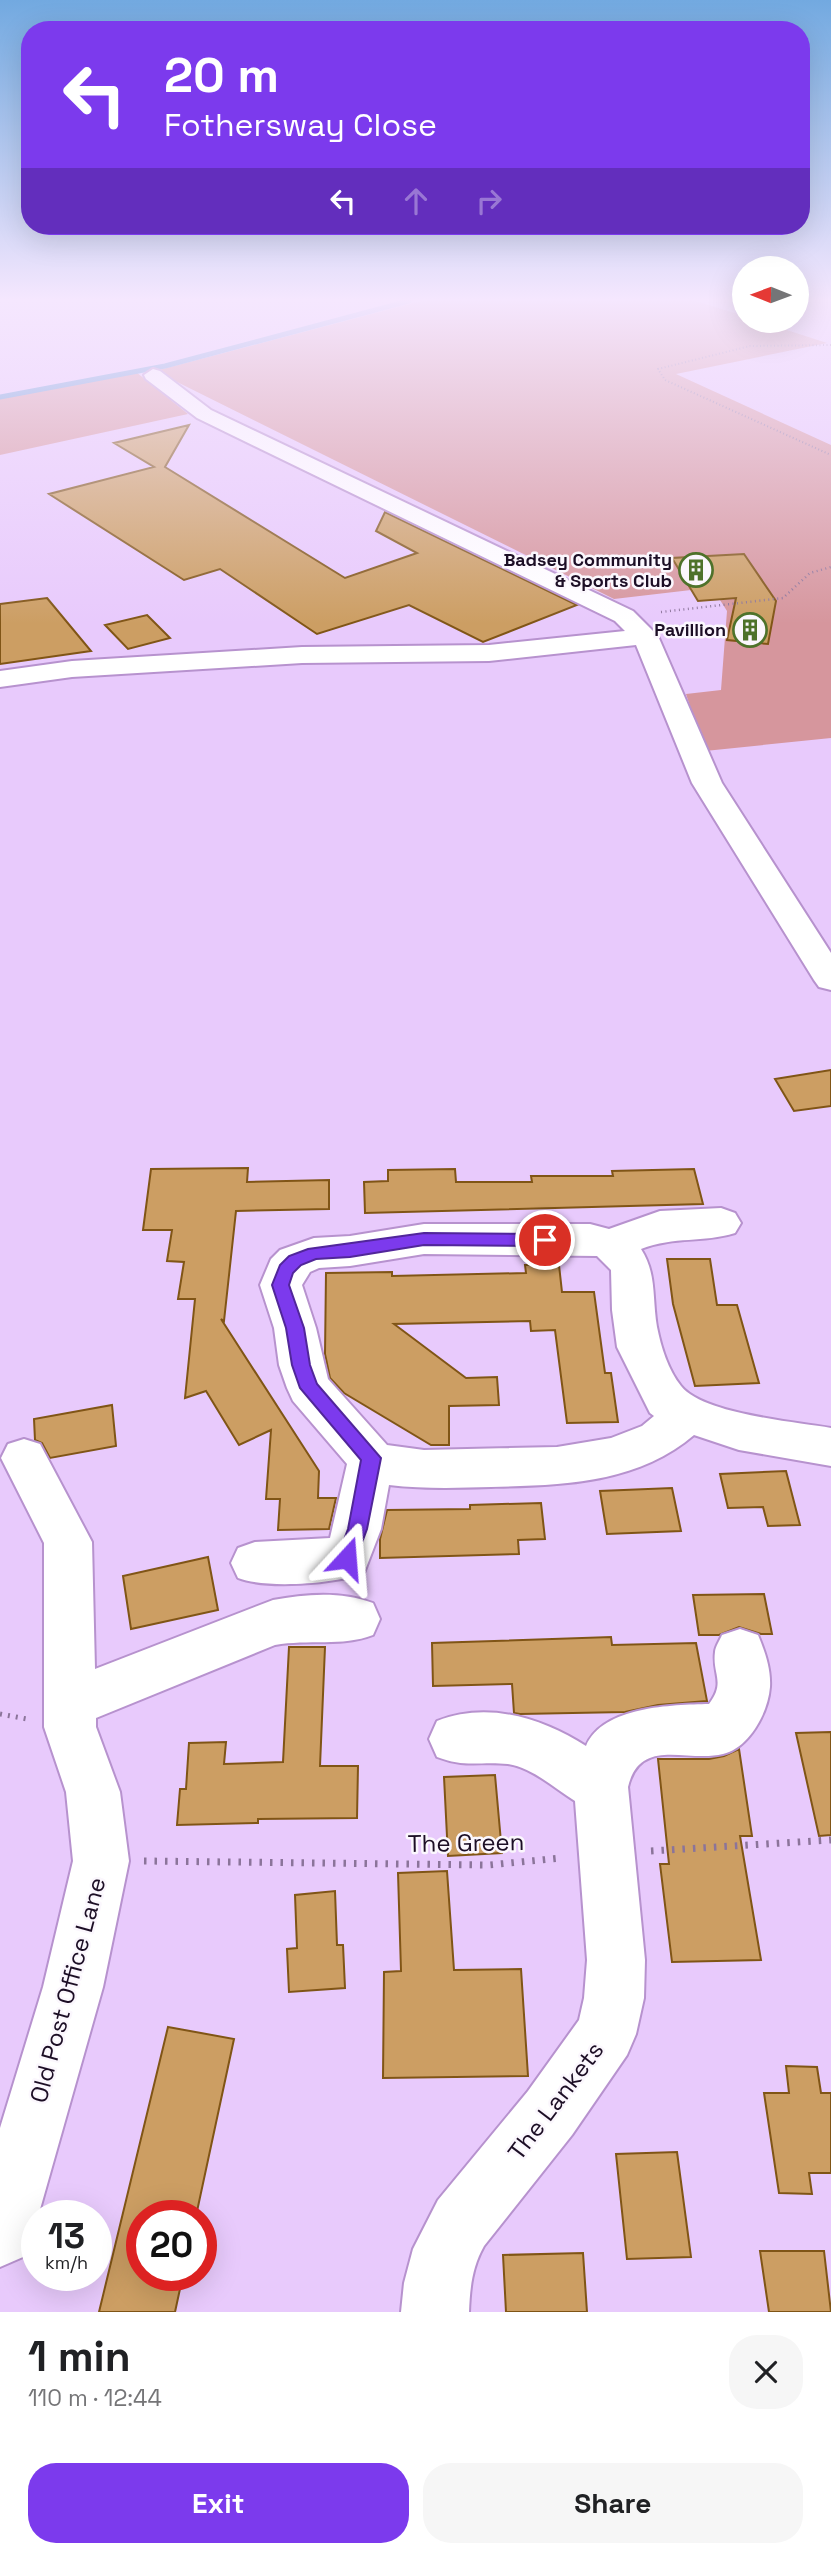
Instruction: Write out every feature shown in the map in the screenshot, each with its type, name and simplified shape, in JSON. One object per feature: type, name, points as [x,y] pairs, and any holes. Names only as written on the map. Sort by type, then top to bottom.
[{"type":"street","points":[[198,409],[634,626],[707,783],[831,980]]},
{"type":"street","points":[[0,679],[72,669],[302,655],[489,653],[634,626]]},
{"type":"street","points":[[610,1244],[660,1226],[720,1223]]},
{"type":"street","points":[[687,1415],[658,1439],[615,1457],[557,1466],[424,1469],[390,1466],[371,1458],[309,1388],[301,1365],[295,1328],[281,1285],[286,1270],[295,1261],[314,1253],[350,1251],[424,1239],[590,1239],[610,1244],[627,1260],[632,1270],[633,1310],[639,1347],[666,1400],[687,1415],[739,1431],[831,1447]]},
{"type":"street","name":"Old Post Office Lane","points":[[0,2234],[73,1987],[102,1861],[93,1792],[70,1727],[68,1542],[24,1458]]},
{"type":"street","points":[[256,1563],[347,1558],[358,1529],[371,1458]]},
{"type":"street","points":[[69,1704],[273,1623],[300,1618],[355,1619]]},
{"type":"street","points":[[456,1739],[508,1739],[541,1748],[601,1787],[609,1755],[628,1740],[659,1730],[722,1729],[740,1707],[746,1684],[740,1652]]},
{"type":"street","name":"The Lankets","points":[[435,2312],[437,2283],[446,2249],[461,2224],[550,2113],[606,2034],[614,1998],[615,1960],[601,1787]]},
{"type":"path","points":[[730,409],[831,455]]},
{"type":"path","points":[[634,626],[783,597],[810,573],[831,567]]},
{"type":"path","name":"The Green","points":[[102,1861],[489,1865],[607,1854],[831,1840]]},
{"type":"shaded area","points":[[0,409],[182,409],[188,414],[0,455]]},
{"type":"shaded area","points":[[231,409],[752,409],[831,445],[831,738],[705,751],[686,694],[721,690],[727,611],[720,600],[698,601],[691,590],[614,599]]},
{"type":"building","points":[[189,425],[165,467],[345,578],[417,553],[376,531],[385,512],[577,605],[483,642],[409,605],[317,634],[220,569],[184,580],[49,494],[154,467],[114,443]]},
{"type":"building","name":"Badsey Community & Sports Club","points":[[744,554],[776,601],[768,644],[727,640],[736,598],[698,601],[672,558]]},
{"type":"building","points":[[47,598],[91,651],[0,664],[0,604]]},
{"type":"building","points":[[147,615],[170,638],[128,649],[105,625]]},
{"type":"building","points":[[831,1070],[831,1106],[794,1111],[775,1079]]},
{"type":"building","points":[[248,1168],[247,1182],[329,1180],[329,1209],[236,1211],[224,1321],[221,1319],[319,1471],[318,1498],[336,1498],[329,1529],[278,1530],[280,1499],[266,1499],[271,1430],[239,1445],[206,1391],[185,1398],[195,1299],[178,1299],[184,1262],[167,1261],[172,1230],[143,1230],[151,1169]]},
{"type":"building","points":[[455,1169],[456,1182],[532,1182],[531,1176],[613,1176],[612,1171],[694,1169],[703,1204],[365,1213],[364,1182],[388,1181],[388,1170]]},
{"type":"building","points":[[667,1259],[710,1259],[717,1305],[737,1305],[759,1383],[695,1386],[673,1304]]},
{"type":"building","points":[[525,1265],[559,1265],[562,1292],[594,1292],[605,1373],[611,1373],[618,1422],[567,1423],[555,1330],[531,1331],[530,1321],[394,1324],[466,1378],[497,1377],[499,1405],[449,1406],[449,1445],[431,1445],[344,1393],[330,1378],[325,1354],[326,1273],[392,1272],[392,1276],[526,1273]]},
{"type":"building","points":[[112,1405],[116,1446],[50,1458],[42,1443],[35,1440],[34,1419]]},
{"type":"building","points":[[786,1471],[800,1525],[768,1526],[763,1507],[728,1508],[720,1474]]},
{"type":"building","points":[[672,1488],[681,1531],[607,1534],[600,1491]]},
{"type":"building","points":[[541,1503],[545,1539],[518,1540],[519,1554],[380,1558],[380,1539],[387,1510],[470,1509],[470,1505]]},
{"type":"building","points":[[208,1557],[218,1610],[131,1629],[123,1576]]},
{"type":"building","points":[[764,1594],[772,1634],[761,1634],[739,1627],[719,1635],[699,1635],[693,1595]]},
{"type":"building","points":[[611,1637],[612,1645],[696,1643],[707,1701],[658,1705],[625,1712],[520,1714],[514,1713],[512,1684],[433,1686],[432,1643]]},
{"type":"building","points":[[289,1647],[325,1647],[320,1766],[358,1766],[357,1818],[258,1819],[258,1823],[177,1825],[180,1789],[186,1789],[189,1743],[226,1742],[224,1764],[283,1762]]},
{"type":"building","points":[[831,1732],[831,1835],[819,1836],[796,1733]]},
{"type":"building","points":[[739,1749],[752,1836],[740,1836],[761,1960],[672,1962],[660,1864],[669,1864],[658,1759],[709,1759]]},
{"type":"building","points":[[495,1775],[502,1853],[448,1856],[444,1777]]},
{"type":"building","points":[[447,1871],[454,1970],[521,1969],[528,2076],[383,2078],[384,1972],[401,1971],[398,1873]]},
{"type":"building","points":[[335,1891],[337,1945],[343,1945],[345,1988],[289,1992],[287,1949],[297,1948],[295,1895]]},
{"type":"building","points":[[168,2027],[234,2039],[199,2200],[126,2200]]},
{"type":"building","points":[[786,2066],[817,2067],[821,2093],[831,2093],[831,2173],[809,2173],[812,2194],[779,2193],[764,2093],[789,2093]]},
{"type":"building","points":[[677,2152],[691,2257],[627,2259],[616,2154]]},
{"type":"building","points":[[126,2200],[126,2291],[180,2291],[175,2312],[99,2312],[104,2291],[112,2291],[112,2258]]},
{"type":"building","points":[[760,2251],[824,2251],[831,2312],[769,2312]]},
{"type":"building","points":[[583,2253],[587,2312],[506,2312],[503,2255]]},
{"type":"place","name":"Badsey Community & Sports Club","points":[[696,570]]},
{"type":"place","name":"Pavillion","points":[[750,630]]},
{"type":"route","points":[[347,1558],[358,1529],[371,1458],[309,1388],[301,1365],[295,1328],[281,1285],[286,1270],[295,1261],[314,1253],[350,1251],[424,1239],[545,1240]]}]
